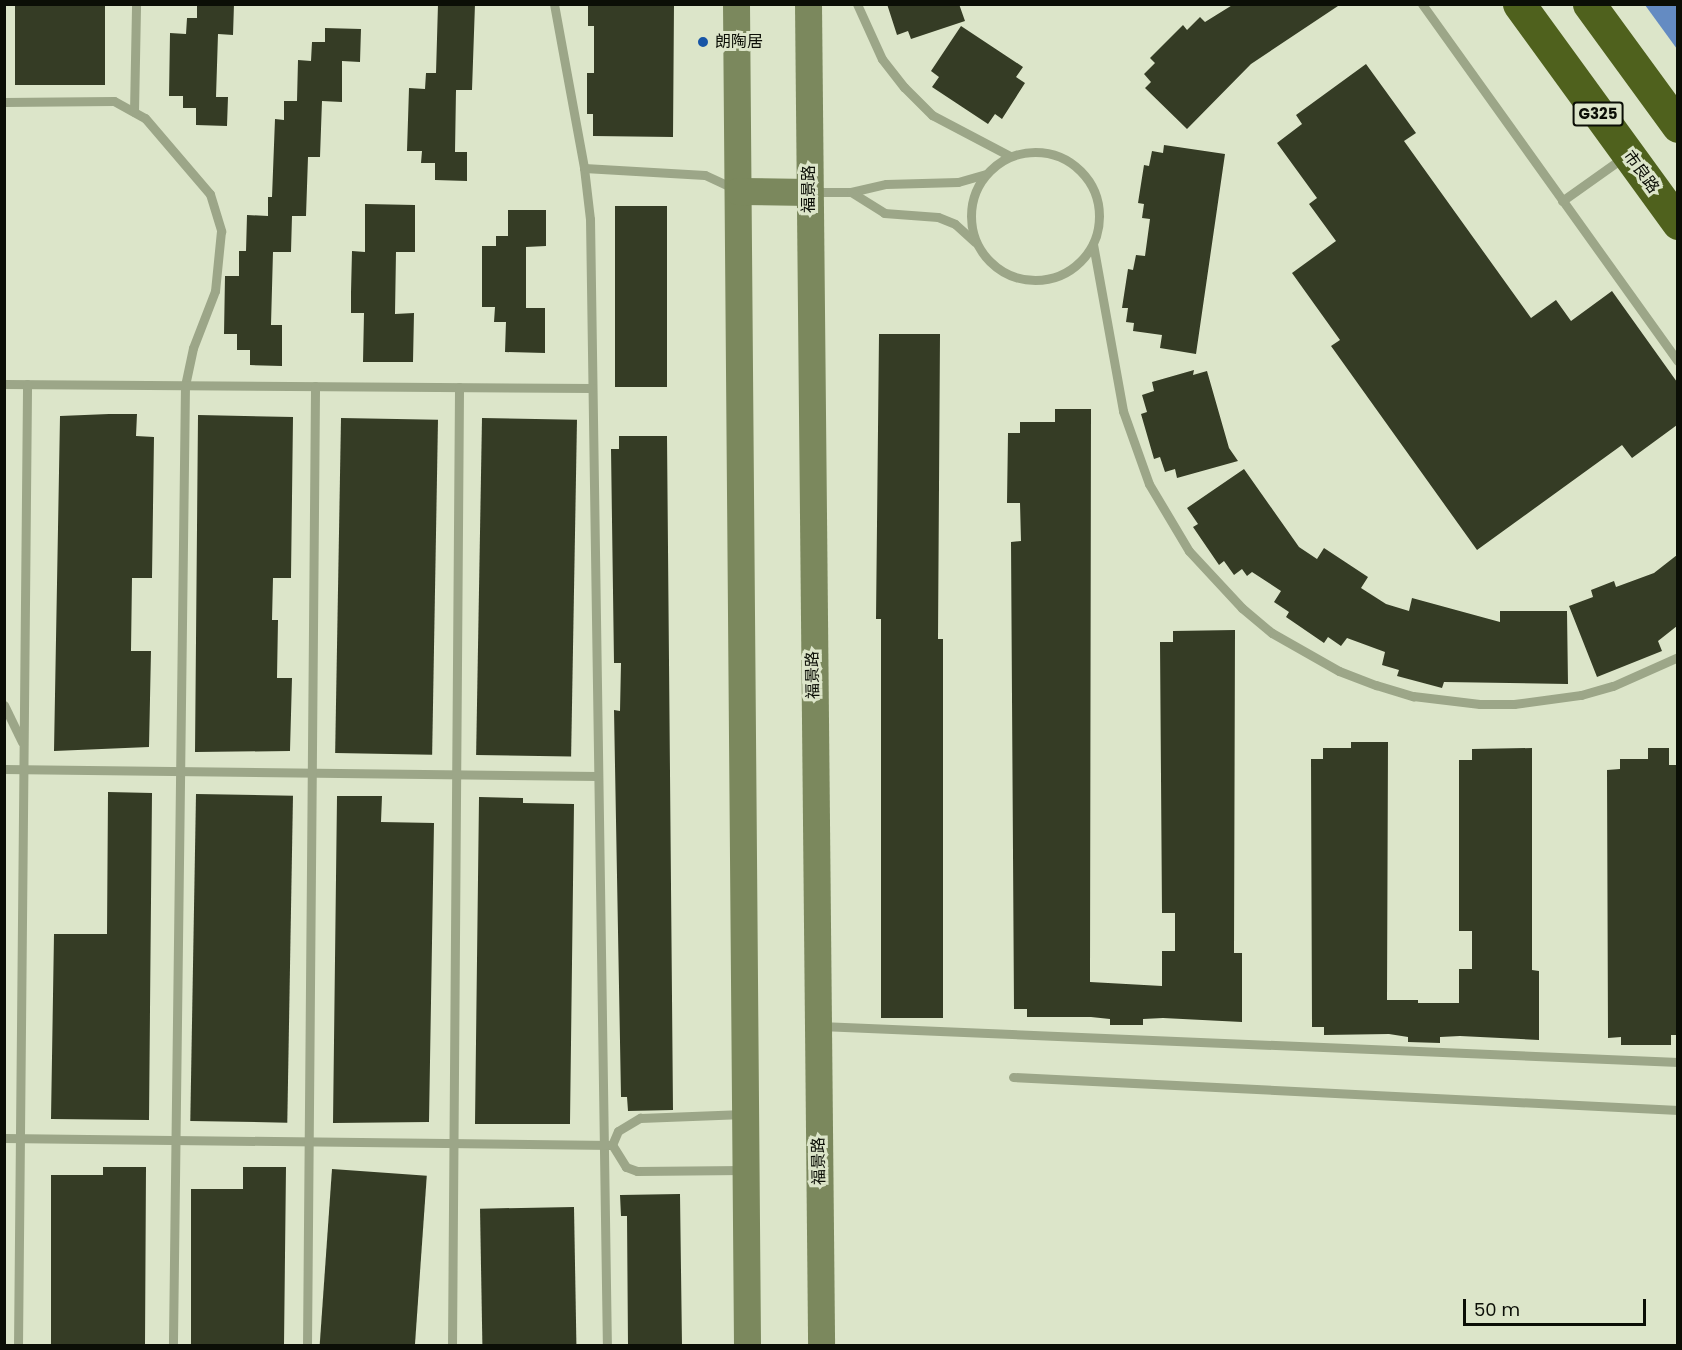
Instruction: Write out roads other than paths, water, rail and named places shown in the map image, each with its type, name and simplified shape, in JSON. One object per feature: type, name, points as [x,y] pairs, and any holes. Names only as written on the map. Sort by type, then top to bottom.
[{"type":"highway","name":"市良路","points":[[1519,4],[1677,223]]},
{"type":"highway","points":[[1589,4],[1677,126]]},
{"type":"main road","points":[[736,4],[747,1346]]},
{"type":"main road","name":"福景路","points":[[808,4],[821,1346]]},
{"type":"main road","points":[[738,191],[809,192]]},
{"type":"lane","points":[[134,112],[136,4]]},
{"type":"lane","points":[[554,4],[584,168],[590,219],[598,776],[608,1145],[607,1346]]},
{"type":"lane","points":[[857,4],[882,59],[904,87],[932,115],[1010,156]]},
{"type":"lane","points":[[1422,4],[1677,361]]},
{"type":"lane","points":[[4,102],[114,101],[145,117],[210,194],[222,231],[215,291],[193,348],[185,385],[173,1346]]},
{"type":"lane","points":[[809,192],[851,192],[886,184],[958,182],[986,174],[1010,156],[1038,150],[1065,158],[1079,167],[1097,195],[1100,212],[1094,244],[1123,411],[1149,484],[1189,551],[1214,581],[1272,633],[1339,672],[1413,696],[1480,704],[1536,702],[1613,686],[1677,657]]},
{"type":"lane","points":[[1563,201],[1628,154]]},
{"type":"lane","points":[[584,168],[705,176],[738,191]]},
{"type":"lane","points":[[977,243],[971,214],[973,199],[986,174]]},
{"type":"lane","points":[[851,192],[884,213],[938,217],[955,224],[977,243],[996,267],[1008,274],[1041,280],[1072,269],[1094,244]]},
{"type":"lane","points":[[4,384],[592,388]]},
{"type":"lane","points":[[18,1346],[27,384]]},
{"type":"lane","points":[[307,1346],[315,386]]},
{"type":"lane","points":[[452,1346],[459,387]]},
{"type":"lane","points":[[4,705],[24,744]]},
{"type":"lane","points":[[4,769],[598,776]]},
{"type":"lane","points":[[817,1026],[1677,1062]]},
{"type":"lane","points":[[1013,1077],[1677,1110]]},
{"type":"lane","points":[[608,1145],[618,1131],[640,1118],[745,1114]]},
{"type":"lane","points":[[4,1138],[608,1145]]},
{"type":"lane","points":[[608,1145],[626,1167],[637,1170],[745,1170]]},
{"type":"water","points":[[1645,5],[1677,5],[1677,49]]},
{"type":"place","name":"朗陶居","points":[[703,42]]}]
